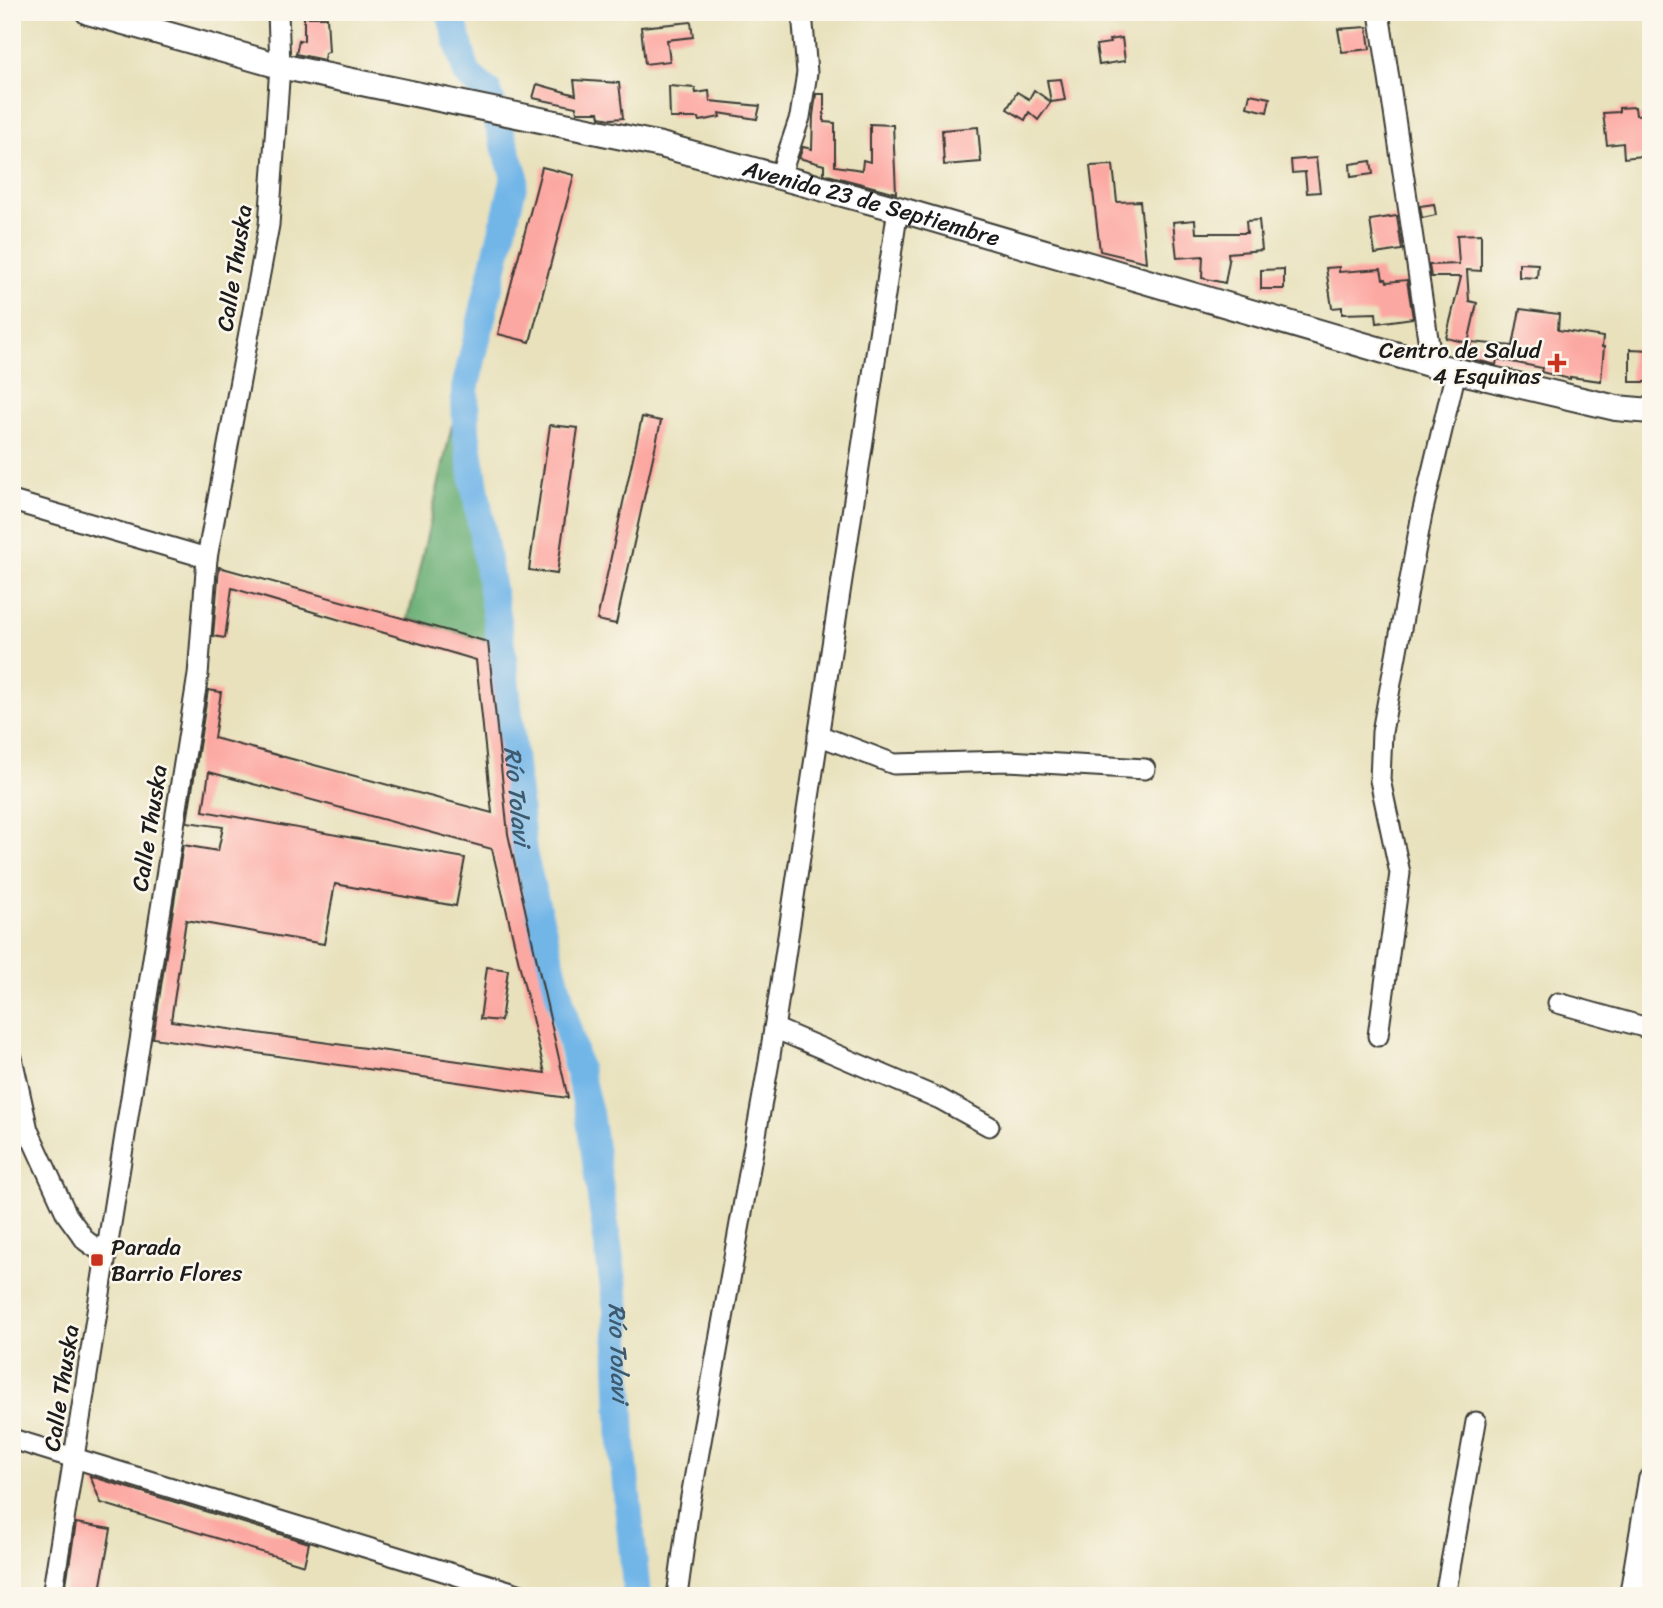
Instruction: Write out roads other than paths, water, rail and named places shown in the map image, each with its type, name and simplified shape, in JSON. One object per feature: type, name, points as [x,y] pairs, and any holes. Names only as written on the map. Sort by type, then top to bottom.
[{"type":"main road","name":"Avenida 23 de Septiembre","points":[[88,12],[280,66],[661,145],[898,209],[1444,368],[1616,408],[1651,411]]},
{"type":"main road","points":[[1632,1596],[1651,1480]]},
{"type":"street","name":"Calle Thuska","points":[[52,1596],[198,675],[208,558],[269,225],[280,66],[278,12]]},
{"type":"street","points":[[780,176],[800,117],[807,73],[802,12]]},
{"type":"street","points":[[1378,1037],[1400,873],[1380,780],[1382,733],[1422,514],[1444,368],[1379,12]]},
{"type":"street","points":[[677,1596],[689,1508],[774,1028],[898,209]]},
{"type":"street","points":[[12,501],[208,558]]},
{"type":"street","points":[[818,735],[894,764],[1008,761],[1145,769]]},
{"type":"street","points":[[1558,1003],[1651,1029]]},
{"type":"street","points":[[774,1028],[940,1099],[989,1126]]},
{"type":"street","points":[[12,1058],[20,1130],[66,1215],[86,1241],[106,1255]]},
{"type":"street","points":[[1445,1596],[1476,1422]]},
{"type":"street","points":[[12,1439],[525,1596]]},
{"type":"waterway","name":"Río Tolavi","points":[[450,12],[467,74],[488,92],[515,177],[465,389],[466,432],[503,658],[523,853],[589,1113],[617,1309],[622,1444],[637,1596]]},
{"type":"place","name":"Centro de Salud 4 Esquinas","points":[[1557,363]]},
{"type":"place","name":"Parada Barrio Flores","points":[[97,1260]]}]
